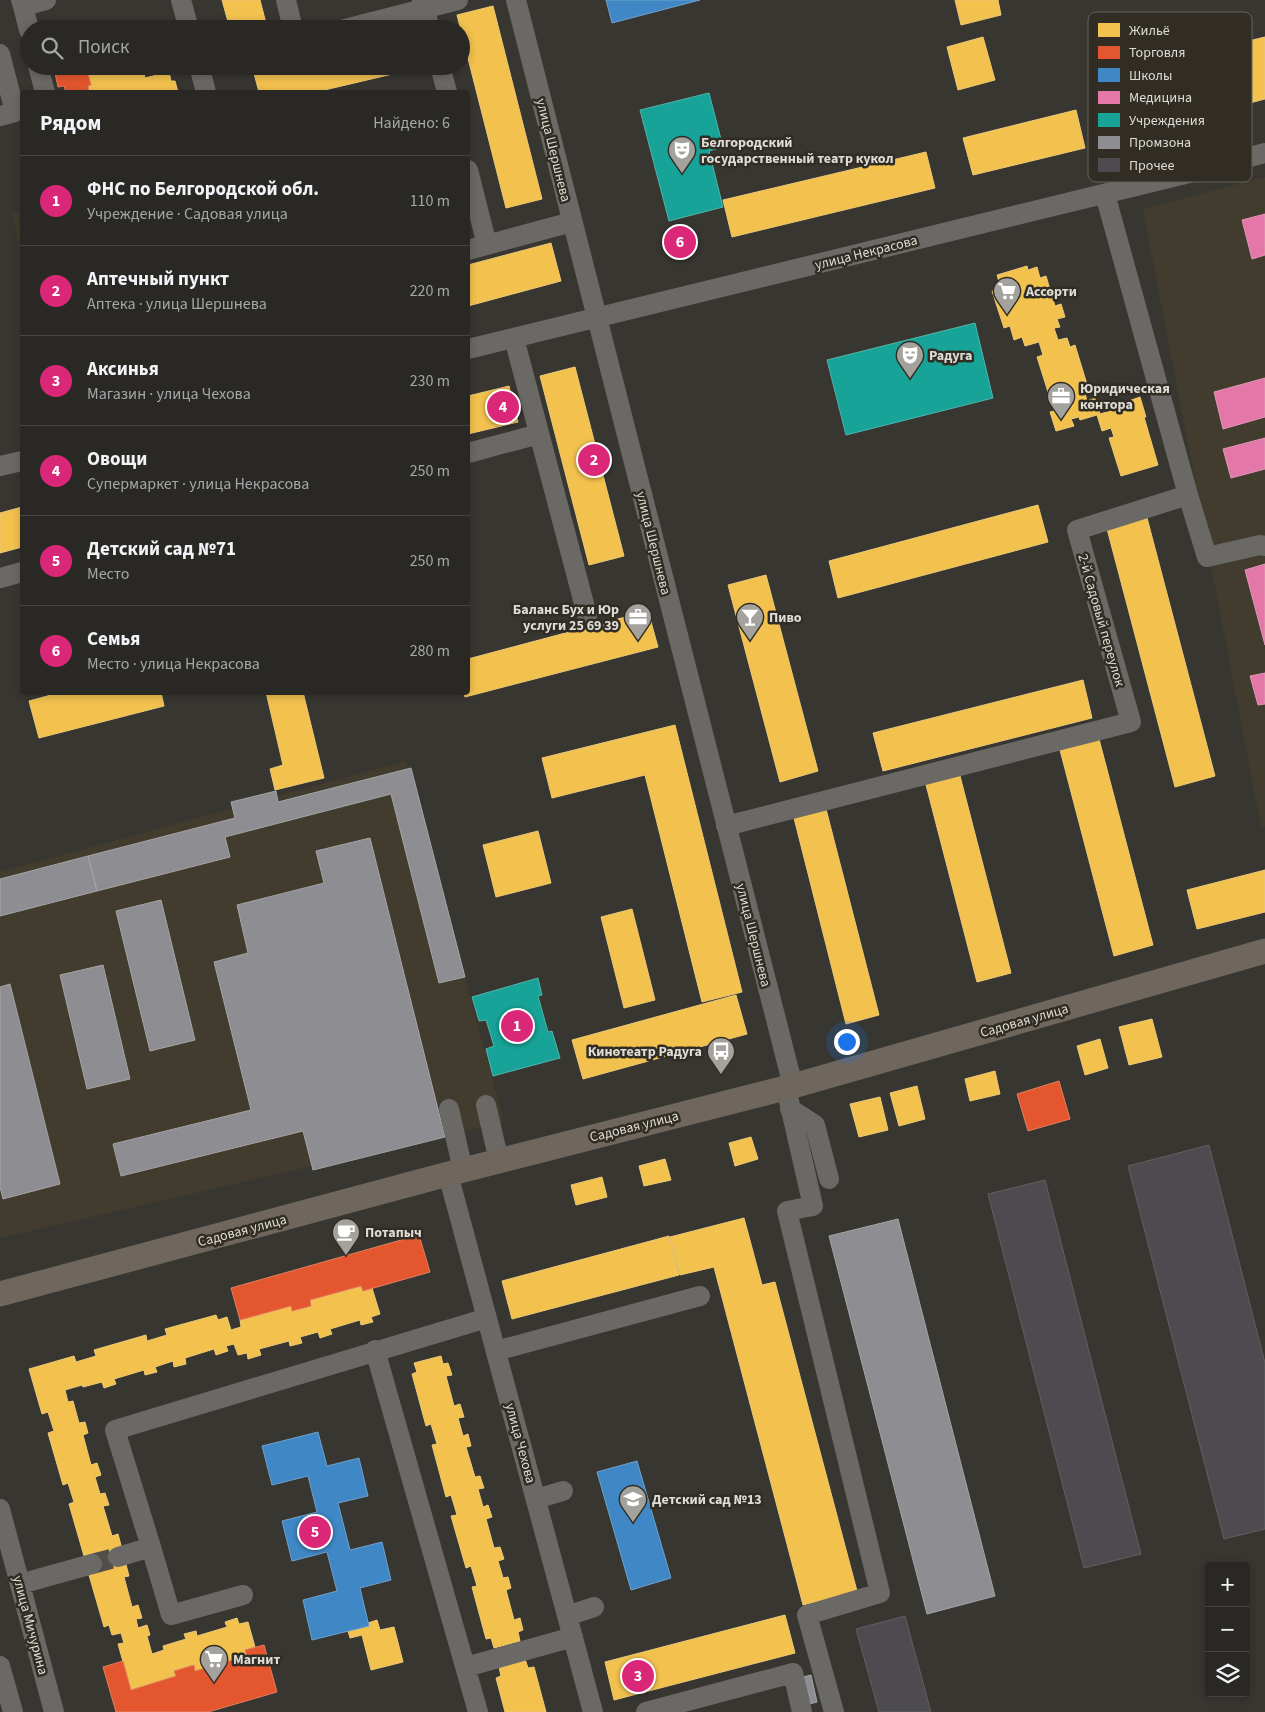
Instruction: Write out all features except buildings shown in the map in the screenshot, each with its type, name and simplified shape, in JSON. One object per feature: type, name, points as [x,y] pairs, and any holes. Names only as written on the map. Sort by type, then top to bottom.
[{"type":"main road","name":"Садовая улица","points":[[0,1294],[499,1160],[790,1094],[1265,951]]},
{"type":"street","points":[[26,20],[22,3],[46,0]]},
{"type":"street","points":[[181,0],[187,20]]},
{"type":"street","points":[[286,0],[291,20]]},
{"type":"street","points":[[373,20],[423,4],[458,0]]},
{"type":"street","name":"улица Шершнева","points":[[516,0],[726,826],[790,1094],[812,1206],[787,1211],[880,1593],[807,1615],[834,1712]]},
{"type":"street","points":[[423,4],[427,20]]},
{"type":"street","points":[[0,54],[15,112],[0,116]]},
{"type":"street","points":[[40,75],[44,90]]},
{"type":"street","points":[[201,75],[205,90]]},
{"type":"street","points":[[442,75],[446,90]]},
{"type":"street","name":"улица Некрасова","points":[[1252,157],[1265,153]]},
{"type":"street","points":[[470,178],[487,245]]},
{"type":"street","name":"улица Некрасова","points":[[470,349],[1153,182]]},
{"type":"street","points":[[1105,194],[1188,495],[1207,557],[1260,544],[1265,546]]},
{"type":"street","points":[[470,249],[572,222]]},
{"type":"street","points":[[514,338],[587,615]]},
{"type":"street","points":[[470,452],[539,434]]},
{"type":"street","points":[[0,466],[20,461]]},
{"type":"street","name":"2-й Садовый переулок","points":[[726,826],[1130,722],[1077,530],[1188,495]]},
{"type":"street","points":[[0,578],[20,573]]},
{"type":"street","points":[[790,1094],[815,1125],[829,1179]]},
{"type":"street","points":[[486,1105],[499,1160]]},
{"type":"street","name":"улица Чехова","points":[[450,1109],[456,1172],[487,1318],[593,1712]]},
{"type":"street","points":[[496,1351],[700,1296]]},
{"type":"street","points":[[243,1594],[171,1616],[115,1430],[375,1350],[487,1318]]},
{"type":"street","points":[[375,1350],[478,1712]]},
{"type":"street","points":[[536,1499],[563,1492]]},
{"type":"street","name":"улица Мичурина","points":[[0,1509],[54,1712]]},
{"type":"street","points":[[118,1557],[151,1547]]},
{"type":"street","points":[[20,1584],[92,1564]]},
{"type":"street","points":[[567,1616],[594,1607]]},
{"type":"street","points":[[466,1667],[573,1637]]},
{"type":"street","points":[[0,1666],[13,1712]]},
{"type":"street","points":[[646,1712],[793,1673],[802,1712]]},
{"type":"shaded area","points":[[1265,177],[1265,826],[1261,827],[1143,209],[1252,182]]},
{"type":"shaded area","points":[[20,212],[20,248],[12,214]]},
{"type":"shaded area","points":[[406,761],[504,1122],[0,1238],[0,872]]},
{"type":"tunnel","points":[[92,1564],[118,1557]]},
{"type":"place","name":"Белгородский государственный театр кукол","points":[[682,174]]},
{"type":"place","name":"Семья","points":[[680,242]]},
{"type":"place","name":"Ассорти","points":[[1007,315]]},
{"type":"place","name":"Радуга","points":[[910,379]]},
{"type":"place","name":"Овощи","points":[[503,407]]},
{"type":"place","name":"Юридическая контора","points":[[1061,420]]},
{"type":"place","name":"Аптечный пункт","points":[[594,460]]},
{"type":"place","name":"Баланс Бух и Юр услуги 25 69 39","points":[[638,641]]},
{"type":"place","name":"Пиво","points":[[750,641]]},
{"type":"place","name":"ФНС по Белгородской обл.","points":[[517,1026]]},
{"type":"place","name":"Кинотеатр Радуга","points":[[721,1075]]},
{"type":"place","name":"Потапыч","points":[[346,1256]]},
{"type":"place","name":"Детский сад №13","points":[[633,1523]]},
{"type":"place","name":"Детский сад №71","points":[[315,1532]]},
{"type":"place","name":"Аксинья","points":[[638,1676]]},
{"type":"place","name":"Магнит","points":[[214,1683]]}]
